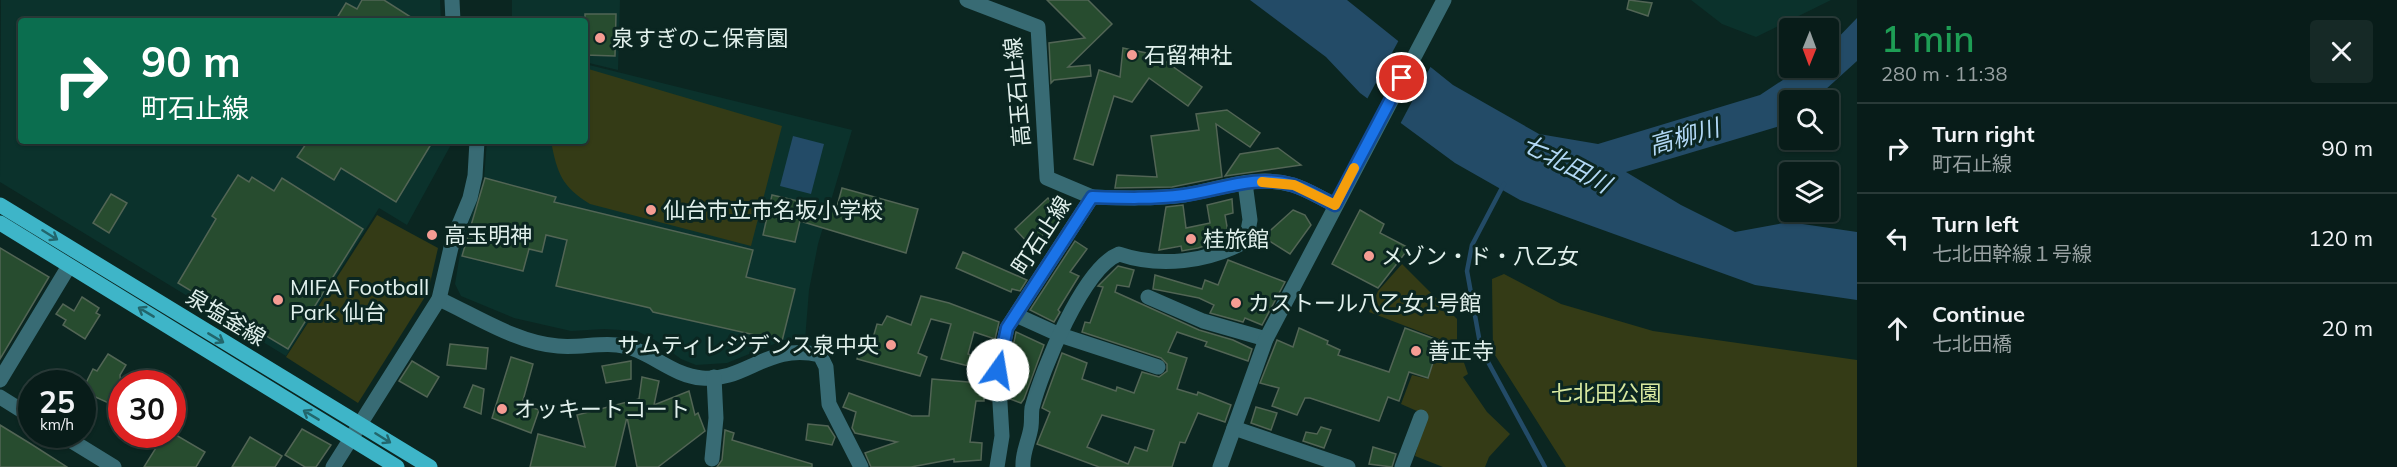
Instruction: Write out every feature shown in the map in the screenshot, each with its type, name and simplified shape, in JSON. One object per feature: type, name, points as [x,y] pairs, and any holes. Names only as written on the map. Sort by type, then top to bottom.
[{"type":"main road","name":"泉塩釜線","points":[[0,205],[363,418],[430,467]]},
{"type":"main road","points":[[0,223],[397,467]]},
{"type":"street","points":[[452,0],[453,18]]},
{"type":"street","name":"高玉石止線","points":[[967,0],[1038,27],[1047,178],[1092,197]]},
{"type":"street","points":[[1220,467],[1266,339],[1443,0]]},
{"type":"street","points":[[333,467],[439,299],[453,240],[470,198],[475,176],[477,144]]},
{"type":"street","name":"町石止線","points":[[997,467],[1002,436],[998,370],[1007,328],[1092,197],[1150,198],[1186,195],[1231,183],[1245,183],[1294,185],[1335,205]]},
{"type":"street","points":[[1023,467],[1022,458],[1031,426],[1032,410],[1060,335],[1086,286],[1107,259],[1119,254],[1143,262],[1167,263],[1226,252],[1246,241],[1250,220],[1245,183]]},
{"type":"street","points":[[0,380],[69,266]]},
{"type":"street","points":[[1149,297],[1203,321],[1266,339]]},
{"type":"street","points":[[439,299],[538,343],[558,346],[618,345],[645,354],[683,373],[702,378],[724,376],[777,354],[802,351],[820,356],[826,367],[829,404],[861,467]]},
{"type":"street","points":[[1016,315],[1060,335],[1158,367]]},
{"type":"street","points":[[712,459],[716,418],[714,377]]},
{"type":"street","points":[[0,397],[18,408]]},
{"type":"street","points":[[1402,467],[1421,417]]},
{"type":"street","points":[[1234,428],[1348,467]]},
{"type":"street","points":[[83,448],[114,467]]},
{"type":"shaded area","points":[[1,0],[440,0],[441,18],[18,18],[18,144],[451,144],[407,225],[379,208],[286,356],[0,182]]},
{"type":"shaded area","points":[[512,0],[620,0],[618,70],[588,63],[588,18],[512,18]]},
{"type":"shaded area","points":[[1691,0],[1831,0],[1795,18],[1779,18],[1779,26],[1756,37],[1722,24]]},
{"type":"shaded area","name":"仙台市立市名坂小学校","points":[[588,65],[852,130],[818,244],[809,290],[805,340],[784,340],[727,363],[696,365],[681,359],[655,340],[637,331],[604,329],[571,331],[514,318],[461,296],[455,284],[462,242],[484,179],[487,144],[588,144]]},
{"type":"green space","points":[[588,69],[782,126],[751,246],[590,204],[567,185],[556,162],[552,144],[588,144]]},
{"type":"green space","points":[[377,215],[438,248],[428,292],[358,403],[286,357]]},
{"type":"green space","points":[[1402,264],[1457,319],[1457,343],[1468,374],[1463,377],[1487,412],[1510,434],[1489,457],[1485,467],[1443,467],[1415,456],[1426,415],[1401,404],[1412,375],[1428,379],[1442,340],[1369,312],[1378,291]]},
{"type":"green space","name":"七北田公園","points":[[1504,274],[1561,304],[1653,331],[1857,360],[1857,467],[1566,467],[1493,352],[1492,279]]},
{"type":"water","points":[[1250,0],[1347,0],[1453,85],[1539,134],[1598,144],[1760,95],[1786,78],[1838,78],[1825,90],[1779,90],[1779,126],[1626,172],[1681,205],[1735,232],[1789,222],[1857,232],[1857,300],[1755,285],[1520,200],[1455,163],[1360,93],[1326,57]]},
{"type":"water","points":[[1857,18],[1857,61],[1839,77],[1839,37]]},
{"type":"water","points":[[793,136],[824,144],[811,194],[780,186]]},
{"type":"pier","points":[[1400,38],[1432,64],[1399,126],[1366,101]]},
{"type":"building","points":[[362,0],[384,0],[412,18],[337,18],[346,3],[357,9]]},
{"type":"building","points":[[1047,0],[1088,0],[1112,24],[1068,67],[1090,65],[1091,76],[1054,80],[1051,83],[1049,43],[1085,38]]},
{"type":"building","points":[[1629,0],[1652,3],[1648,16],[1627,9]]},
{"type":"building","name":"泉すぎのこ保育園","points":[[585,14],[616,14],[615,56],[588,55],[588,18],[585,18]]},
{"type":"building","points":[[1123,48],[1156,55],[1202,87],[1188,106],[1149,78],[1132,102],[1114,96],[1093,165],[1074,159],[1099,70],[1120,77]]},
{"type":"building","points":[[1227,110],[1260,133],[1250,147],[1216,124],[1222,177],[1172,187],[1115,188],[1117,175],[1157,177],[1151,136],[1199,130],[1196,114]]},
{"type":"building","points":[[306,144],[431,144],[396,202],[341,168],[334,180],[297,157]]},
{"type":"building","points":[[1278,148],[1301,165],[1225,176],[1240,154]]},
{"type":"building","points":[[238,175],[249,182],[252,177],[274,191],[282,178],[363,229],[288,349],[178,283],[216,219],[212,216]]},
{"type":"building","points":[[485,178],[556,197],[554,202],[753,250],[746,277],[795,289],[782,341],[653,312],[650,308],[556,286],[567,240],[546,235],[542,252],[529,249],[523,271],[462,256]]},
{"type":"building","points":[[842,188],[918,209],[906,253],[800,221],[795,242],[763,235],[772,195],[836,210]]},
{"type":"building","points":[[111,194],[127,203],[109,233],[93,223]]},
{"type":"building","points":[[1048,198],[1064,215],[1031,246],[1015,229]]},
{"type":"building","points":[[1232,199],[1233,213],[1225,215],[1229,238],[1182,251],[1181,246],[1159,250],[1166,207],[1183,205],[1186,228],[1210,223],[1207,205]]},
{"type":"building","points":[[1293,210],[1305,215],[1311,225],[1290,254],[1263,237]]},
{"type":"building","name":"メゾン・ド・八乙女","points":[[1360,210],[1384,224],[1380,233],[1409,248],[1378,288],[1332,264]]},
{"type":"building","points":[[1075,241],[1087,249],[1070,272],[1079,276],[1058,310],[1060,312],[1054,322],[1030,310]]},
{"type":"building","points":[[0,248],[49,277],[0,359]]},
{"type":"building","points":[[963,252],[1027,280],[1020,291],[1012,289],[1011,292],[956,268]]},
{"type":"building","points":[[1228,260],[1285,282],[1262,325],[1245,318],[1243,322],[1210,313],[1214,305],[1199,298],[1153,289],[1155,275],[1202,289],[1205,280],[1218,285]]},
{"type":"building","points":[[1118,266],[1134,270],[1129,287],[1117,285],[1115,292],[1199,330],[1233,340],[1252,349],[1248,361],[1205,346],[1207,342],[1177,332],[1168,352],[1187,358],[1177,389],[1197,395],[1198,392],[1231,405],[1225,422],[1198,413],[1185,443],[1180,442],[1172,467],[1099,467],[1037,444],[1050,412],[1042,408],[1062,353],[1087,363],[1082,379],[1116,391],[1117,387],[1134,393],[1142,372],[1159,377],[1167,371],[1167,364],[1161,358],[1082,332],[1085,322],[1090,323],[1103,287],[1098,286]],"holes":[[[1102,415],[1154,430],[1147,451],[1135,447],[1128,464],[1087,447]]]},
{"type":"building","points":[[921,296],[949,303],[999,322],[995,339],[974,332],[968,354],[990,361],[988,371],[941,359],[951,324],[931,319],[918,353],[927,357],[920,376],[857,359],[865,336],[873,338],[877,324],[882,325],[887,316],[911,325]]},
{"type":"building","points":[[82,297],[99,308],[96,313],[100,315],[85,339],[63,325],[66,320],[56,314],[63,304],[74,311]]},
{"type":"building","points":[[1299,328],[1328,341],[1327,344],[1340,350],[1338,355],[1389,372],[1405,328],[1440,341],[1428,378],[1409,372],[1399,401],[1388,397],[1379,421],[1310,398],[1305,398],[1297,415],[1272,406],[1279,388],[1260,383],[1277,340],[1293,347]]},
{"type":"building","points":[[1016,332],[1044,345],[1021,403],[1010,399],[1009,386],[1012,376],[1008,375]]},
{"type":"building","points":[[450,344],[488,348],[486,369],[447,365]]},
{"type":"building","points":[[108,354],[126,365],[123,370],[108,370],[108,403],[96,397],[97,371]]},
{"type":"building","points":[[511,357],[533,364],[522,404],[539,410],[531,433],[492,418]]},
{"type":"building","points":[[412,361],[439,377],[427,397],[399,381]]},
{"type":"building","points":[[631,361],[631,379],[606,383],[602,366]]},
{"type":"building","points":[[642,377],[659,381],[654,405],[689,391],[695,415],[698,413],[705,431],[658,467],[637,467],[627,417],[615,467],[530,467],[538,434],[585,447],[577,415],[639,399]]},
{"type":"building","points":[[932,379],[980,383],[979,386],[984,387],[984,401],[976,401],[970,442],[982,443],[981,460],[954,462],[954,459],[911,467],[871,467],[865,453],[897,442],[855,433],[852,428],[856,412],[843,407],[849,393],[912,416],[929,416]]},
{"type":"building","points":[[473,385],[484,389],[481,414],[464,407]]},
{"type":"building","points":[[1256,407],[1277,413],[1271,430],[1251,423]]},
{"type":"building","points":[[808,424],[828,426],[835,437],[832,445],[806,440]]},
{"type":"building","points":[[0,425],[18,436],[18,448],[37,448],[67,467],[0,467]]},
{"type":"building","points":[[1321,427],[1331,430],[1324,448],[1303,441],[1306,432],[1317,434]]},
{"type":"building","points":[[302,429],[331,445],[316,467],[305,467],[285,455]]},
{"type":"building","points":[[725,430],[734,433],[732,440],[812,464],[812,467],[717,467],[722,460]]},
{"type":"building","points":[[250,437],[282,456],[275,467],[232,467]]},
{"type":"building","points":[[186,441],[205,452],[196,467],[144,467],[156,448],[186,448]]},
{"type":"building","points":[[1373,447],[1396,454],[1392,467],[1369,464]]},
{"type":"waterway","points":[[1504,184],[1472,245],[1467,271],[1481,349],[1545,467]]},
{"type":"slow traffic","points":[[1262,182],[1294,185],[1335,205],[1354,168]]},
{"type":"place","name":"泉すぎのこ保育園","points":[[600,38]]},
{"type":"place","name":"石留神社","points":[[1132,55]]},
{"type":"place","name":"仙台市立市名坂小学校","points":[[651,210]]},
{"type":"place","name":"高玉明神","points":[[432,235]]},
{"type":"place","name":"桂旅館","points":[[1191,239]]},
{"type":"place","name":"メゾン・ド・八乙女","points":[[1369,256]]},
{"type":"place","name":"MIFA Football Park 仙台","points":[[278,300]]},
{"type":"place","name":"カストール八乙女1号館","points":[[1236,303]]},
{"type":"place","name":"サムティレジデンス泉中央","points":[[891,345]]},
{"type":"place","name":"善正寺","points":[[1416,351]]},
{"type":"place","name":"オッキートコート","points":[[502,409]]},
{"type":"route","points":[[998,370],[1007,328],[1092,197],[1138,199],[1186,195],[1231,183],[1265,182],[1294,185],[1335,205],[1402,78]]},
{"type":"water label","name":"高柳川","points":[[1684,137]]},
{"type":"water label","name":"七北田川","points":[[1566,164]]}]
